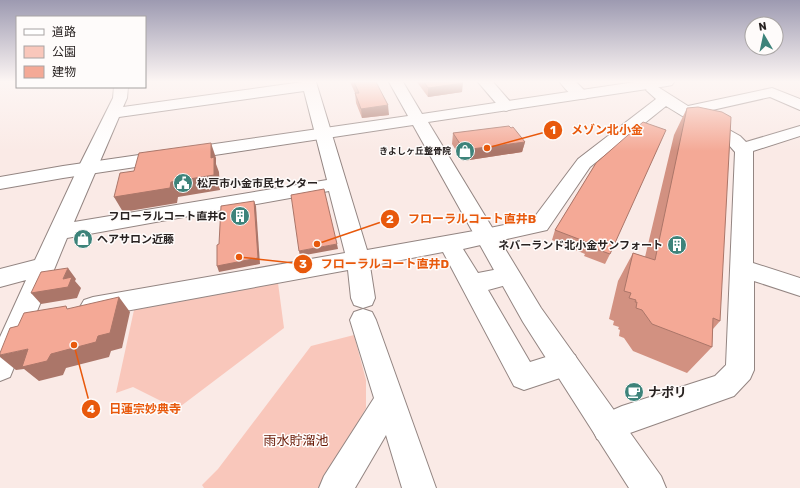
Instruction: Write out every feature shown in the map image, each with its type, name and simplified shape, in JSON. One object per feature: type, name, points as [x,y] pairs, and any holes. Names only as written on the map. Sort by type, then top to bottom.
[{"type":"street","points":[[0,368],[117,105]]},
{"type":"street","points":[[113,113],[169,105]]},
{"type":"street","points":[[315,105],[336,184],[358,259],[363,309],[390,400],[419,488]]},
{"type":"street","points":[[409,105],[532,315],[649,488]]},
{"type":"street","points":[[0,183],[88,168],[514,105]]},
{"type":"street","points":[[68,312],[485,237],[540,225],[574,175],[638,105]]},
{"type":"street","points":[[608,428],[622,421],[724,386],[740,370],[744,151],[734,140],[687,112],[678,105]]},
{"type":"street","points":[[687,112],[718,105]]},
{"type":"street","points":[[742,149],[800,132]]},
{"type":"street","points":[[60,232],[336,184]]},
{"type":"street","points":[[449,243],[524,377],[565,364]]},
{"type":"street","points":[[0,278],[44,267]]},
{"type":"street","points":[[743,268],[800,287]]},
{"type":"street","points":[[471,284],[509,276]]},
{"type":"street","points":[[21,320],[44,316]]},
{"type":"street","points":[[336,488],[390,400]]},
{"type":"green space","points":[[278,283],[284,328],[177,409],[133,387],[116,393],[134,310]]},
{"type":"green space","name":"雨水貯溜池","points":[[354,335],[366,380],[366,408],[321,488],[204,488],[202,485],[218,469],[311,346]]},
{"type":"building","points":[[359,105],[388,105],[361,109]]},
{"type":"building","name":"ネバーランド北小金サンフォート","points":[[698,107],[722,112],[731,117],[720,321],[713,318],[712,347],[652,324],[642,310],[636,308],[636,300],[629,298],[631,293],[624,291],[633,253],[655,260],[687,108]]},
{"type":"building","points":[[643,122],[666,130],[610,254],[588,246],[589,243],[555,230],[596,163]]},
{"type":"building","points":[[509,126],[511,128],[513,127],[525,142],[464,150],[453,133]]},
{"type":"building","points":[[211,143],[211,158],[214,157],[214,175],[171,182],[170,188],[114,197],[120,173],[134,171],[139,153]]},
{"type":"building","points":[[324,189],[337,244],[299,251],[291,195]]},
{"type":"building","points":[[254,201],[258,258],[217,266],[217,245],[219,244],[221,206]]},
{"type":"building","points":[[68,268],[63,279],[72,277],[68,287],[31,293],[41,272]]},
{"type":"building","points":[[119,297],[110,333],[98,336],[96,342],[51,354],[47,361],[22,367],[28,349],[0,355],[10,328],[18,326],[24,313],[66,306],[67,309]]},
{"type":"place","name":"メゾン北小金","points":[[487,148]]},
{"type":"place","name":"きよしヶ丘整骨院","points":[[465,151]]},
{"type":"place","name":"松戸市小金市民センター","points":[[183,183]]},
{"type":"place","name":"フローラルコート直井C","points":[[240,216]]},
{"type":"place","name":"ヘアサロン近藤","points":[[83,239]]},
{"type":"place","name":"フローラルコート直井B","points":[[317,244]]},
{"type":"place","name":"ネバーランド北小金サンフォート","points":[[677,245]]},
{"type":"place","name":"フローラルコート直井D","points":[[239,257]]},
{"type":"place","name":"日蓮宗妙典寺","points":[[74,345]]},
{"type":"place","name":"ナポリ","points":[[634,392]]}]
